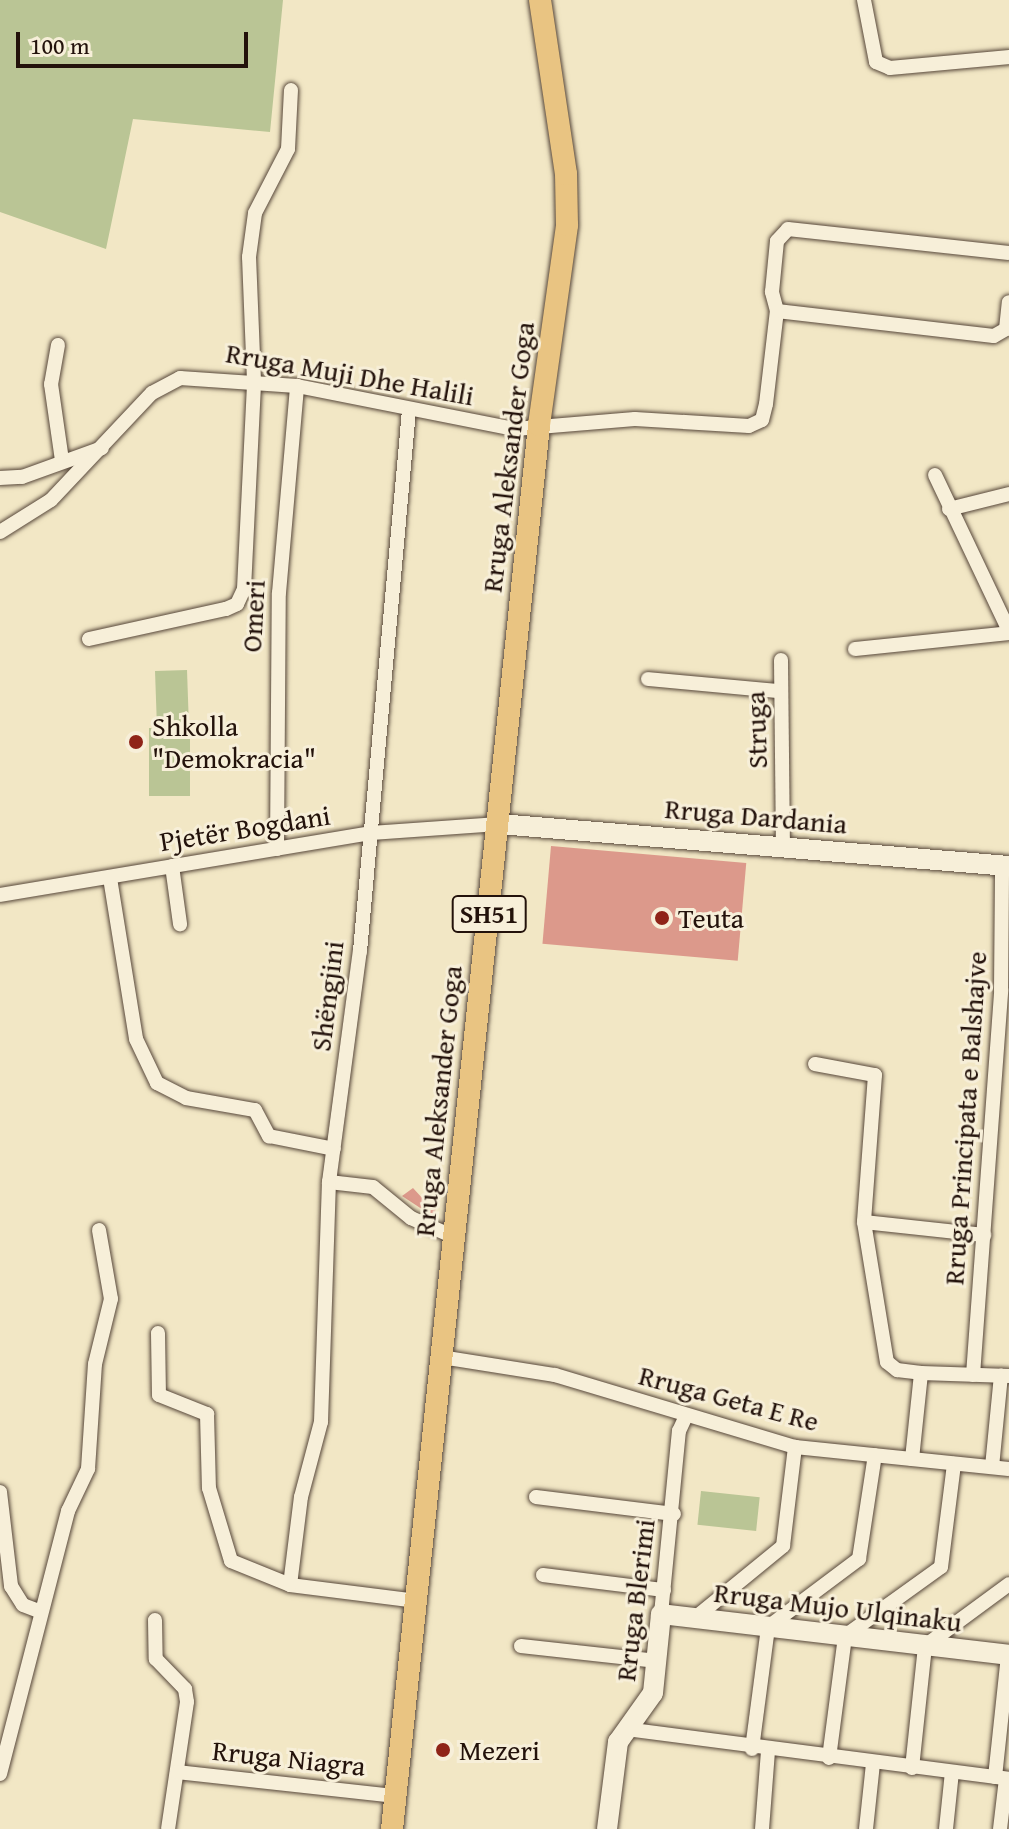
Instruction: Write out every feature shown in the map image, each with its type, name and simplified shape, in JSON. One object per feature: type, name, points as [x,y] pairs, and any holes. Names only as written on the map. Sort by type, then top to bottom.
[{"type":"main road","name":"Rruga Aleksander Goga","points":[[392,1829],[539,425],[568,197],[540,0]]},
{"type":"street","points":[[864,0],[876,62],[890,68],[1009,57]]},
{"type":"street","points":[[89,639],[237,604],[244,589],[254,381],[249,257],[255,213],[288,149],[291,90]]},
{"type":"street","points":[[1009,253],[788,229],[777,241],[772,292],[777,311],[994,336],[1006,329],[1009,302]]},
{"type":"street","name":"Rruga Muji Dhe Halili","points":[[0,532],[51,500],[152,393],[180,378],[297,386],[515,429],[635,419],[749,426],[762,420],[766,404],[777,311]]},
{"type":"street","points":[[58,345],[51,384],[62,460]]},
{"type":"street","name":"Omeri","points":[[277,849],[279,593],[297,386]]},
{"type":"street","name":"Shëngjini","points":[[290,1585],[301,1497],[321,1422],[329,1182],[371,833],[409,410]]},
{"type":"street","points":[[0,478],[22,477],[102,448]]},
{"type":"street","points":[[855,649],[1009,632],[1002,592],[949,509],[935,475]]},
{"type":"street","points":[[949,509],[1009,494]]},
{"type":"street","name":"Struga","points":[[781,660],[778,691],[783,846]]},
{"type":"street","points":[[648,679],[778,691]]},
{"type":"street","name":"Pjetër Bogdani","points":[[0,895],[371,833],[499,824]]},
{"type":"street","name":"Rruga Dardania","points":[[499,824],[1006,865]]},
{"type":"street","name":"Rruga Principata e Balshajve","points":[[973,1375],[1001,990],[1006,865]]},
{"type":"street","points":[[172,866],[180,924]]},
{"type":"street","points":[[110,878],[136,1039],[157,1083],[186,1098],[255,1110],[269,1136],[334,1149]]},
{"type":"street","points":[[815,1064],[875,1075],[864,1222],[887,1362],[897,1370],[921,1373],[1005,1376],[992,1467]]},
{"type":"street","points":[[329,1182],[373,1187],[411,1218],[452,1236]]},
{"type":"street","points":[[864,1222],[984,1235]]},
{"type":"street","points":[[0,1774],[68,1511],[88,1469],[95,1364],[111,1299],[99,1230]]},
{"type":"street","points":[[158,1333],[159,1395],[207,1414],[209,1488],[231,1561],[290,1585],[417,1601]]},
{"type":"street","name":"Rruga Geta E Re","points":[[441,1357],[555,1375],[795,1447],[1009,1469]]},
{"type":"street","points":[[912,1459],[921,1373]]},
{"type":"street","name":"Rruga Blerimi","points":[[607,1829],[614,1758],[626,1729],[653,1693],[674,1514],[679,1431],[686,1416]]},
{"type":"street","points":[[695,1618],[783,1546],[795,1447]]},
{"type":"street","points":[[752,1749],[768,1627],[859,1559],[875,1455]]},
{"type":"street","points":[[829,1758],[845,1636],[941,1567],[954,1464]]},
{"type":"street","points":[[0,1492],[11,1586],[23,1605],[41,1612]]},
{"type":"street","points":[[536,1497],[674,1514]]},
{"type":"street","points":[[543,1575],[664,1590]]},
{"type":"street","points":[[912,1768],[925,1646],[1009,1584]]},
{"type":"street","name":"Rruga Mujo Ulqinaku","points":[[661,1614],[1008,1655]]},
{"type":"street","points":[[155,1620],[156,1659],[185,1689],[187,1702],[168,1829]]},
{"type":"street","points":[[521,1646],[657,1661]]},
{"type":"street","points":[[1000,1829],[1008,1655]]},
{"type":"street","points":[[626,1729],[752,1749],[1003,1778]]},
{"type":"street","points":[[762,1829],[768,1751]]},
{"type":"street","points":[[866,1829],[873,1763]]},
{"type":"street","name":"Rruga Niagra","points":[[177,1772],[396,1796]]},
{"type":"street","points":[[946,1829],[952,1772]]},
{"type":"green space","points":[[0,0],[283,0],[270,132],[133,119],[106,249],[0,212]]},
{"type":"green space","points":[[187,670],[189,723],[157,724],[155,671]]},
{"type":"green space","points":[[149,728],[190,728],[190,796],[149,796]]},
{"type":"green space","points":[[701,1491],[760,1497],[756,1531],[697,1525]]},
{"type":"building","name":"Teuta","points":[[551,846],[746,863],[738,961],[542,944]]},
{"type":"building","points":[[428,1181],[441,1182],[434,1217],[402,1196],[413,1188],[424,1200]]},
{"type":"place","name":"Shkolla \"Demokracia\"","points":[[136,742]]},
{"type":"place","name":"Teuta","points":[[662,918]]},
{"type":"place","name":"Mezeri","points":[[443,1750]]}]
